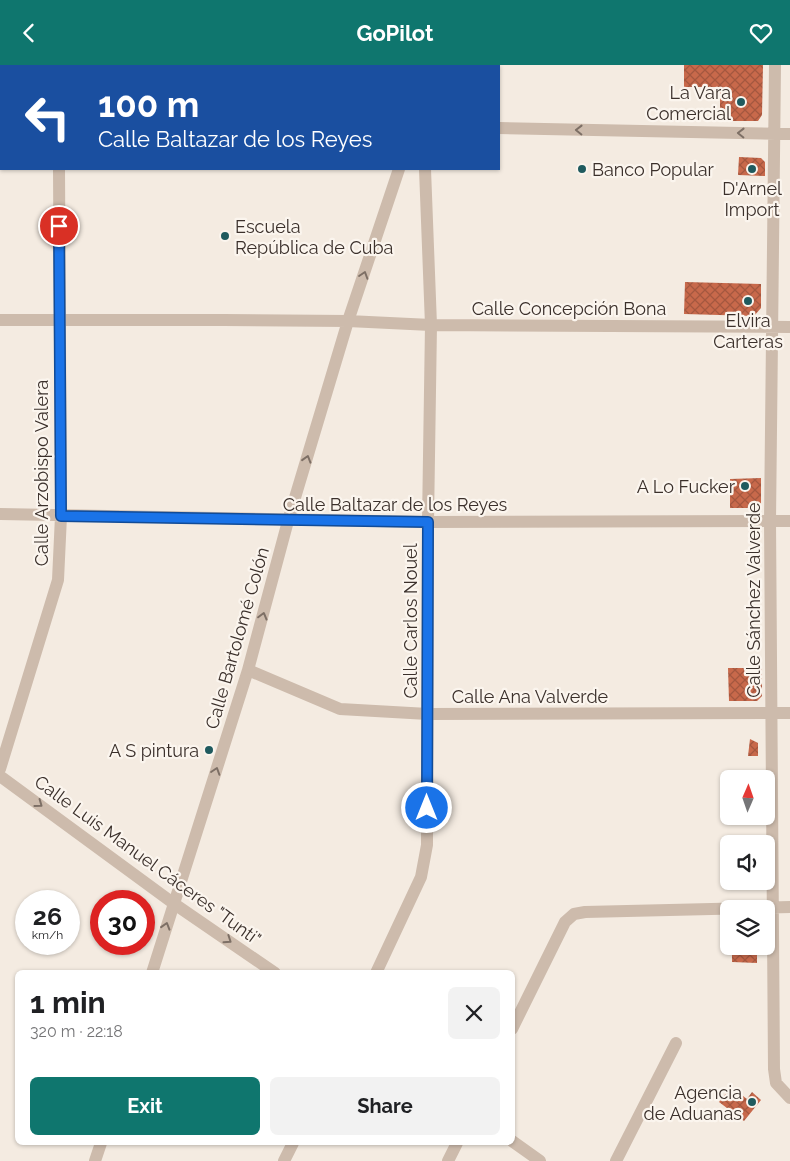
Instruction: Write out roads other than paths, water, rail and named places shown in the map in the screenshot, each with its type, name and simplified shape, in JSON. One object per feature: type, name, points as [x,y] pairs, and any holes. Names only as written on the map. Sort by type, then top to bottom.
[{"type":"street","name":"Calle Sánchez Valverde","points":[[773,900],[770,521],[774,327],[775,65]]},
{"type":"street","points":[[500,128],[790,134]]},
{"type":"street","name":"Calle Arzobispo Valera","points":[[0,769],[58,580],[61,516],[58,170]]},
{"type":"street","name":"Calle Bartolomé Colón","points":[[153,970],[248,670],[288,521],[348,321],[399,170]]},
{"type":"street","name":"Calle Carlos Nouel","points":[[377,970],[421,877],[427,845],[431,325],[424,170]]},
{"type":"street","points":[[0,320],[59,320]]},
{"type":"street","name":"Calle Concepción Bona","points":[[59,320],[348,321],[431,325],[790,327]]},
{"type":"street","name":"Calle Baltazar de los Reyes","points":[[0,514],[288,521],[790,521]]},
{"type":"street","name":"Calle Ana Valverde","points":[[248,670],[340,709],[428,714],[790,713]]},
{"type":"street","name":"Calle Luis Manuel Cáceres \"Tunti\"","points":[[0,775],[173,903],[271,970]]},
{"type":"street","points":[[775,907],[790,907]]},
{"type":"street","points":[[515,1023],[565,922],[574,915],[585,912],[720,908]]},
{"type":"street","name":"Calle Sánchez Valverde","points":[[773,955],[774,1069],[776,1083],[790,1098]]},
{"type":"street","points":[[616,1161],[676,1043]]},
{"type":"street","points":[[515,1143],[540,1161]]},
{"type":"street","points":[[95,1161],[100,1145]]},
{"type":"street","points":[[284,1161],[292,1145]]},
{"type":"street","points":[[448,1161],[456,1145]]},
{"type":"place","name":"La Vara Comercial","points":[[741,102]]},
{"type":"place","name":"Banco Popular","points":[[582,169]]},
{"type":"place","name":"D'Arnel Import","points":[[752,169]]},
{"type":"place","name":"Escuela República de Cuba","points":[[225,236]]},
{"type":"place","name":"Elvira Carteras","points":[[748,301]]},
{"type":"place","name":"A Lo Fucker","points":[[745,486]]},
{"type":"place","name":"A S pintura","points":[[209,750]]},
{"type":"place","name":"Agencia de Aduanas","points":[[752,1102]]}]
